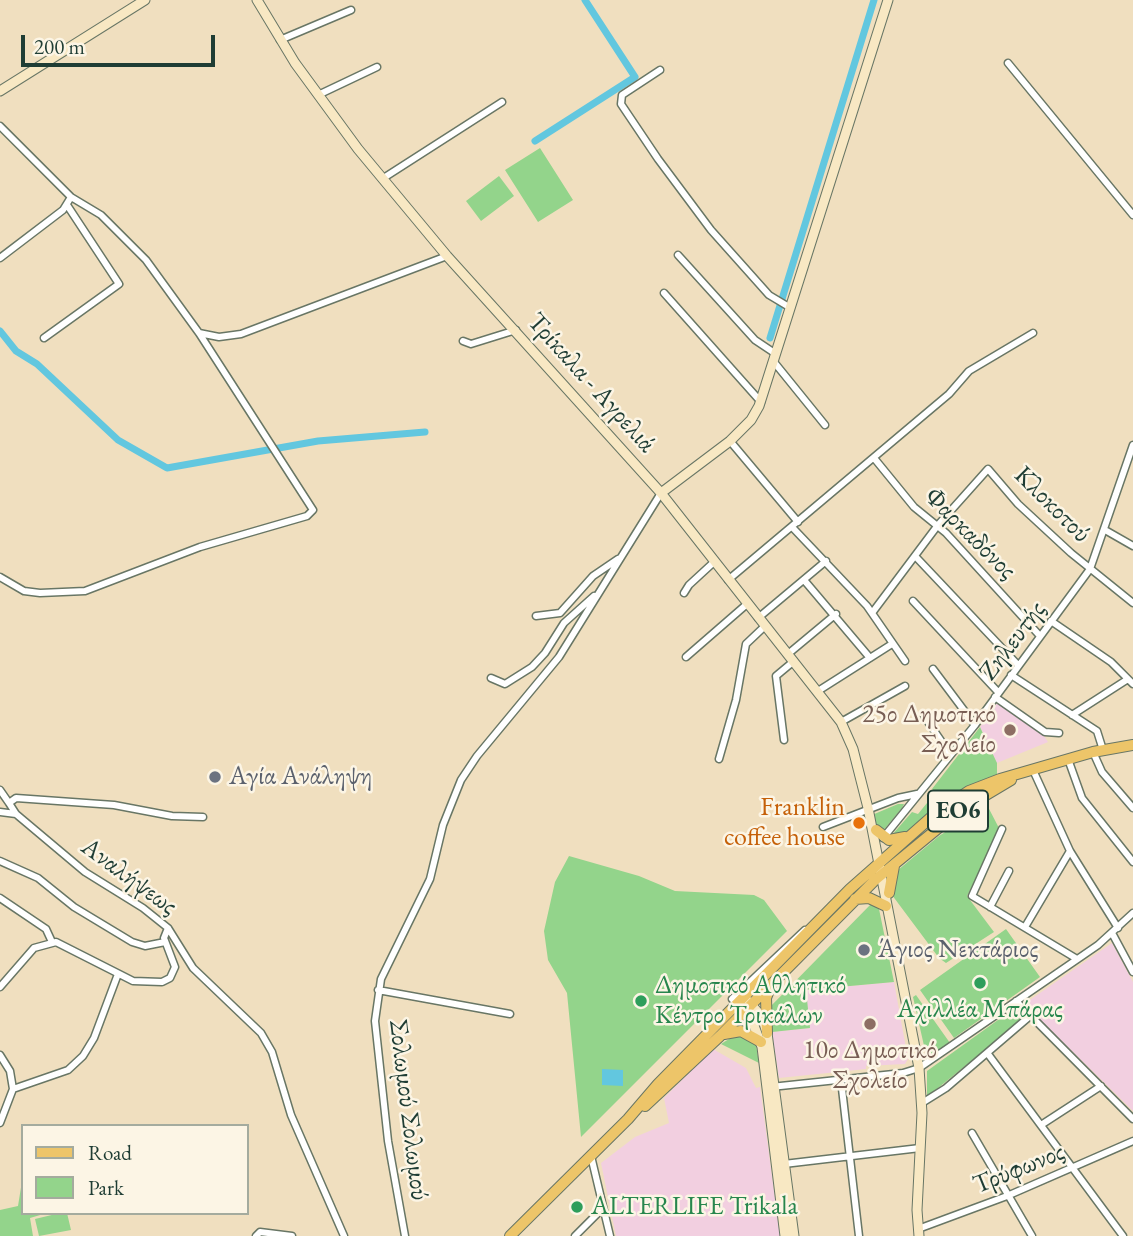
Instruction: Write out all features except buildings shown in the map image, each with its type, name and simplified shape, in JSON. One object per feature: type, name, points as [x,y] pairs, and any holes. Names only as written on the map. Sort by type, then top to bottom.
[{"type":"main road","points":[[0,91],[145,0]]},
{"type":"main road","name":"Τρίκαλα - Αγρελιά","points":[[257,0],[280,40],[318,95],[383,179],[447,256],[661,494],[841,722],[853,749],[881,868]]},
{"type":"main road","points":[[661,494],[730,442],[751,420],[761,402],[787,306],[888,0]]},
{"type":"main road","name":"ΕΟ6","points":[[628,1119],[664,1091],[720,1036],[743,1002],[771,986],[855,900],[911,834],[969,791],[1068,759],[1133,745]]},
{"type":"main road","name":"ΕΟ6","points":[[510,1236],[628,1119],[657,1084],[743,1002],[816,924],[881,868],[896,862],[959,811],[1030,771]]},
{"type":"main road","name":"Τρίκαλα - Αγρελιά","points":[[867,808],[879,836],[881,868]]},
{"type":"main road","points":[[879,836],[895,840],[911,834]]},
{"type":"main road","points":[[889,892],[896,862]]},
{"type":"main road","points":[[881,868],[895,924],[893,940]]},
{"type":"main road","points":[[881,868],[886,906],[919,1068],[922,1102],[919,1232]]},
{"type":"main road","points":[[855,900],[868,898],[886,906]]},
{"type":"main road","points":[[771,986],[766,999],[769,1087],[785,1236]]},
{"type":"main road","points":[[743,1002],[762,1017],[767,1032]]},
{"type":"main road","points":[[743,1002],[761,1042],[785,1164],[794,1236]]},
{"type":"main road","points":[[720,1036],[739,1031],[761,1042]]},
{"type":"street","points":[[280,40],[351,10]]},
{"type":"street","points":[[1007,63],[1133,215]]},
{"type":"street","points":[[318,95],[377,67]]},
{"type":"street","points":[[660,70],[624,94],[621,104],[692,206],[769,295],[787,306]]},
{"type":"street","points":[[383,179],[502,102]]},
{"type":"street","points":[[0,127],[71,197],[101,215],[146,260],[199,333],[313,510],[307,516],[201,547],[85,591],[32,592],[0,577]]},
{"type":"street","points":[[0,258],[67,205],[71,197]]},
{"type":"street","points":[[44,338],[119,285],[67,205]]},
{"type":"street","points":[[678,255],[755,340],[775,358],[825,425]]},
{"type":"street","points":[[199,333],[219,337],[242,334],[447,256]]},
{"type":"street","points":[[664,293],[761,402]]},
{"type":"street","points":[[463,341],[471,344],[516,330]]},
{"type":"street","points":[[728,580],[949,394],[969,372],[1033,333]]},
{"type":"street","points":[[730,442],[795,524],[872,613],[905,662]]},
{"type":"street","name":"Ζηλευτής","points":[[879,836],[975,725],[1090,569],[1133,445]]},
{"type":"street","name":"Φαρκαδόνος","points":[[874,458],[914,507],[938,526],[1040,636]]},
{"type":"street","name":"Κλοκοτού","points":[[938,526],[986,469],[1018,503],[1090,569],[1133,603]]},
{"type":"street","points":[[491,678],[499,683],[508,683],[532,667],[545,653],[564,623],[603,587],[661,494]]},
{"type":"street","points":[[872,613],[938,526]]},
{"type":"street","points":[[1105,530],[1133,545]]},
{"type":"street","points":[[915,556],[1018,665]]},
{"type":"street","points":[[536,616],[560,613],[593,576],[620,559]]},
{"type":"street","points":[[719,759],[736,700],[745,647],[762,622],[826,561]]},
{"type":"street","points":[[684,593],[714,562]]},
{"type":"street","points":[[804,580],[836,614],[870,657]]},
{"type":"street","name":"Σολωμού Σολωμού","points":[[405,1236],[387,1125],[376,1021],[378,990],[391,956],[430,879],[443,825],[461,780],[477,756],[551,668],[603,587]]},
{"type":"street","points":[[913,601],[996,694],[1045,732],[1059,733]]},
{"type":"street","points":[[686,657],[747,604]]},
{"type":"street","points":[[784,740],[776,676],[836,614]]},
{"type":"street","points":[[1051,621],[1111,662],[1130,682],[1072,715]]},
{"type":"street","points":[[818,691],[892,644]]},
{"type":"street","points":[[933,669],[975,725]]},
{"type":"street","points":[[1011,675],[1100,734],[1098,751],[1102,772],[1133,808]]},
{"type":"street","points":[[841,722],[905,686]]},
{"type":"street","points":[[924,716],[950,754]]},
{"type":"street","points":[[1068,759],[1082,798],[1133,862]]},
{"type":"street","points":[[1030,771],[1070,851],[1115,931],[1133,972]]},
{"type":"street","points":[[0,790],[9,803]]},
{"type":"street","points":[[823,827],[867,808],[918,794]]},
{"type":"street","name":"Αναλήψεως","points":[[203,817],[172,816],[114,805],[16,798],[9,803],[16,814],[85,872],[143,908],[168,928],[193,968],[256,1028],[269,1045],[291,1115],[344,1236]]},
{"type":"street","points":[[0,812],[16,814]]},
{"type":"street","points":[[1002,830],[971,892],[990,907],[1077,959]]},
{"type":"street","points":[[1025,927],[1070,851]]},
{"type":"street","points":[[0,861],[38,878],[74,907],[132,942],[145,946],[165,942]]},
{"type":"street","points":[[990,907],[1009,871]]},
{"type":"street","points":[[0,898],[46,929],[52,942]]},
{"type":"street","points":[[769,1087],[841,1080],[919,1068],[1077,959],[1115,931],[1133,913]]},
{"type":"street","points":[[0,987],[27,955],[40,945],[52,942],[66,944],[118,974],[146,983],[170,978],[176,967],[165,942],[164,934],[168,928]]},
{"type":"street","points":[[13,1088],[68,1070],[83,1056],[94,1038],[118,974]]},
{"type":"street","points":[[378,990],[510,1014]]},
{"type":"street","points":[[1016,1001],[1133,1119]]},
{"type":"street","points":[[922,1102],[932,1099],[988,1055],[1030,1016]]},
{"type":"street","points":[[0,1055],[10,1071],[13,1088],[0,1123]]},
{"type":"street","points":[[988,1055],[1123,1236]]},
{"type":"street","points":[[841,1080],[859,1236]]},
{"type":"street","points":[[1041,1125],[1101,1086]]},
{"type":"street","points":[[972,1133],[1032,1236]]},
{"type":"street","name":"Τρύφωνος","points":[[919,1232],[1133,1141]]},
{"type":"street","points":[[785,1164],[920,1148]]},
{"type":"street","points":[[591,1156],[610,1236]]},
{"type":"street","points":[[575,1236],[603,1208]]},
{"type":"street","points":[[256,1236],[260,1232],[292,1236]]},
{"type":"shaded area","name":"25ο Δημοτικό Σχολείο","points":[[998,702],[1042,733],[1048,742],[997,763],[980,727]]},
{"type":"shaded area","points":[[1112,943],[1133,982],[1133,1111],[1024,1004]]},
{"type":"shaded area","points":[[894,982],[908,1059],[905,1064],[866,1066],[866,1069],[779,1078],[772,1032],[810,1028],[805,990]]},
{"type":"shaded area","points":[[713,1049],[746,1068],[756,1088],[760,1087],[780,1236],[616,1236],[601,1163],[635,1137],[669,1123],[664,1098]]},
{"type":"green space","points":[[540,148],[573,200],[538,222],[505,170]]},
{"type":"green space","points":[[499,176],[514,196],[481,221],[466,201]]},
{"type":"green space","points":[[980,727],[997,763],[997,777],[904,837],[891,836],[912,812],[918,814],[936,792],[932,789]]},
{"type":"green space","points":[[904,804],[882,832],[877,830],[872,815]]},
{"type":"green space","points":[[987,805],[1000,830],[967,896],[994,932],[946,963],[939,958],[892,895],[898,870],[939,836]]},
{"type":"green space","name":"Δημοτικό Αθλητικό Κέντρο Τρικάλων","points":[[569,856],[639,876],[675,891],[754,895],[764,900],[787,931],[581,1137],[567,993],[548,960],[544,931],[555,882]]},
{"type":"green space","points":[[871,904],[879,909],[894,982],[806,990],[810,1028],[772,1032],[769,1008]]},
{"type":"green space","name":"Αχιλλέα Μπάρας","points":[[1006,929],[1040,977],[954,1038],[920,990]]},
{"type":"green space","points":[[916,995],[950,1043],[927,1059],[913,997]]},
{"type":"green space","points":[[1016,1007],[1025,1017],[927,1097],[927,1071]]},
{"type":"green space","points":[[737,1034],[756,1044],[759,1063],[721,1044]]},
{"type":"green space","points":[[21,1187],[21,1215],[40,1215],[30,1218],[33,1236],[0,1236],[0,1210],[18,1206]]},
{"type":"green space","points":[[67,1215],[71,1230],[39,1236],[35,1219]]},
{"type":"water","points":[[602,1069],[623,1070],[623,1086],[602,1085]]},
{"type":"waterway","points":[[535,141],[635,77],[585,0]]},
{"type":"waterway","points":[[770,338],[874,0]]},
{"type":"waterway","points":[[0,331],[16,351],[37,364],[118,440],[167,468],[318,441],[425,432]]},
{"type":"place","name":"25ο Δημοτικό Σχολείο","points":[[1010,730]]},
{"type":"place","name":"Αγία Ανάληψη","points":[[215,777]]},
{"type":"place","name":"Franklin coffee house","points":[[859,823]]},
{"type":"place","name":"Άγιος Νεκτάριος","points":[[864,950]]},
{"type":"place","name":"Αχιλλέα Μπάρας","points":[[980,983]]},
{"type":"place","name":"Δημοτικό Αθλητικό Κέντρο Τρικάλων","points":[[641,1001]]},
{"type":"place","name":"10ο Δημοτικό Σχολείο","points":[[870,1024]]},
{"type":"place","name":"ALTERLIFE Trikala","points":[[577,1207]]}]
